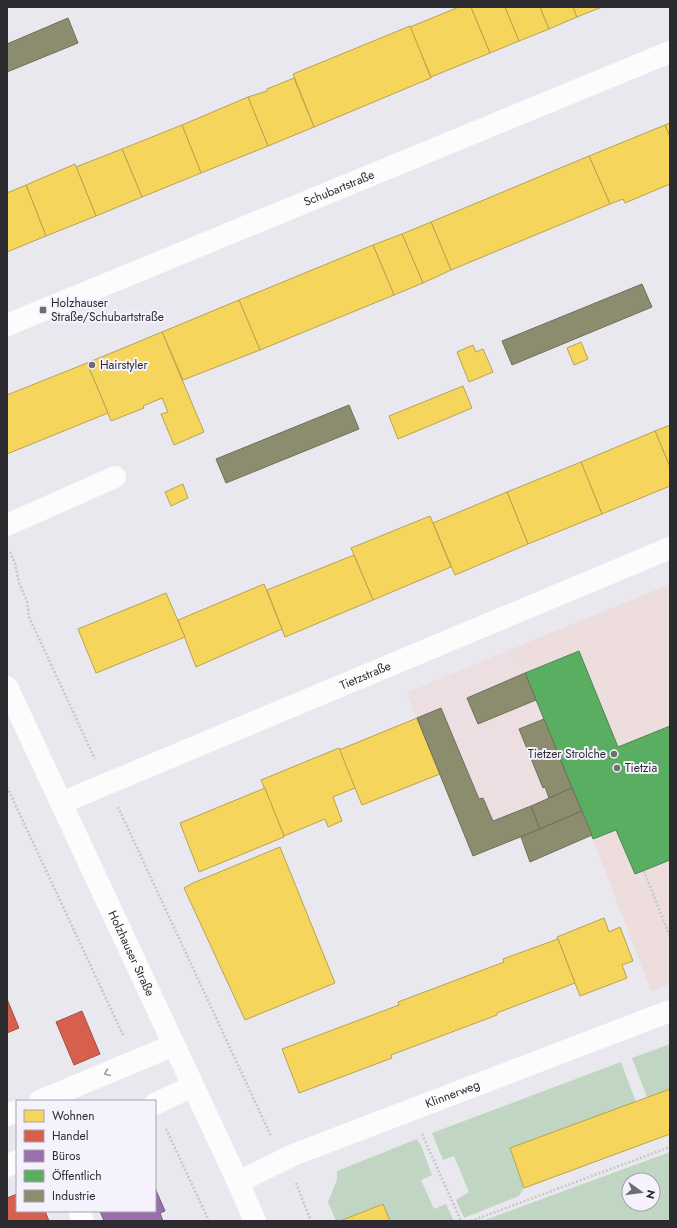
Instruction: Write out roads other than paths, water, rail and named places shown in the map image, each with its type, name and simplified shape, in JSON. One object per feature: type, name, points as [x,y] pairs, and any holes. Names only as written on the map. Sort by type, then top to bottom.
[{"type":"street","name":"Schubartstraße","points":[[7,325],[670,52]]},
{"type":"street","points":[[7,525],[115,477]]},
{"type":"street","name":"Tietzstraße","points":[[61,803],[670,548]]},
{"type":"street","name":"Holzhauser Straße","points":[[7,687],[255,1221]]},
{"type":"street","name":"Klinnerweg","points":[[238,1182],[293,1155],[670,1011]]},
{"type":"street","points":[[42,1100],[174,1045]]},
{"type":"street","points":[[156,1104],[193,1086]]},
{"type":"street","points":[[7,1166],[16,1162]]},
{"type":"place","name":"Holzhauser Straße/Schubartstraße","points":[[43,310]]},
{"type":"place","name":"Hairstyler","points":[[92,365]]},
{"type":"place","name":"Tietzer Strolche","points":[[614,754]]},
{"type":"place","name":"Tietzia","points":[[617,768]]}]
